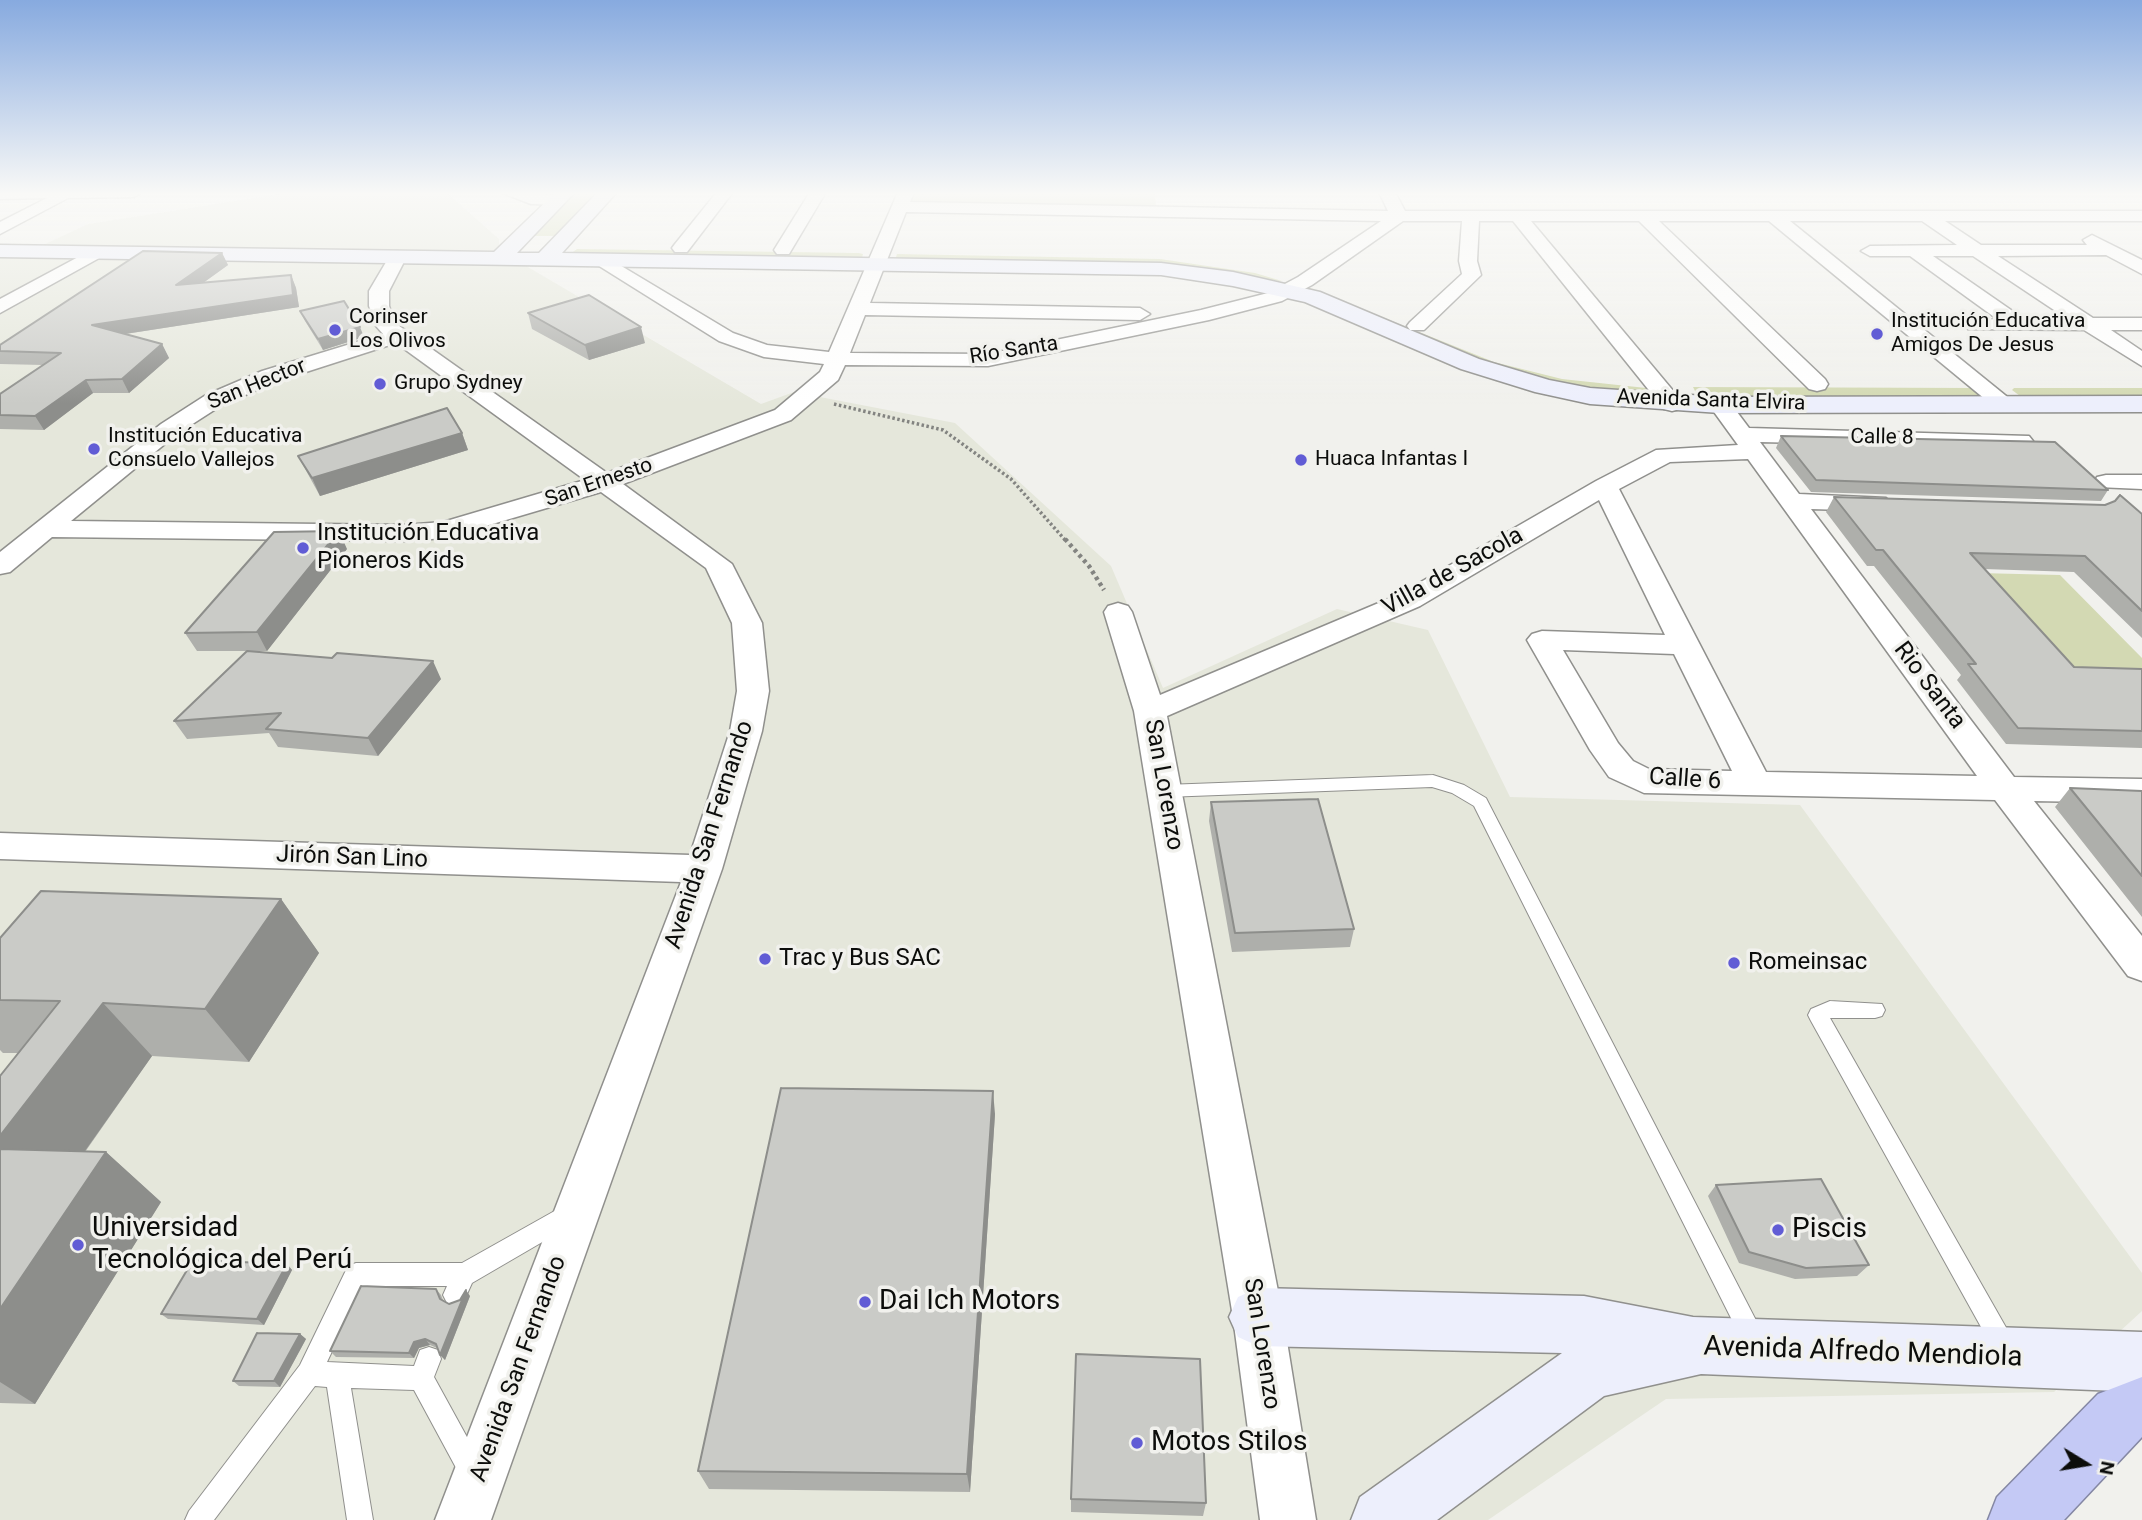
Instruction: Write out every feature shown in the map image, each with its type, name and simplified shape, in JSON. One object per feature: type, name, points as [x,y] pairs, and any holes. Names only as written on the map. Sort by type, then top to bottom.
[{"type":"highway","points":[[2020,1520],[2119,1416],[2142,1407]]},
{"type":"street","points":[[0,307],[78,263]]},
{"type":"street","name":"Avenida San Fernando","points":[[394,263],[379,291],[379,306],[386,326],[718,564],[747,623],[753,691],[746,731],[704,869],[463,1520]]},
{"type":"street","name":"Río Santa","points":[[603,263],[726,338],[783,355],[838,359],[988,359],[1202,316],[1297,286],[1331,263]]},
{"type":"street","points":[[804,397],[830,375],[877,263]]},
{"type":"street","name":"Avenida Santa Elvira","points":[[1206,263],[1256,270],[1417,326],[1492,358],[1536,371],[1595,382],[1657,386],[1980,383],[2142,385]]},
{"type":"street","points":[[1417,326],[1472,275],[1469,263]]},
{"type":"street","points":[[1557,263],[1672,404]]},
{"type":"street","points":[[1692,263],[1817,384]]},
{"type":"street","points":[[1831,263],[2005,404]]},
{"type":"street","points":[[1931,263],[2018,324]]},
{"type":"street","points":[[1997,263],[2142,360]]},
{"type":"street","name":"Avenida Santa Elvira","points":[[1297,286],[1502,376],[1590,396],[1672,404],[1720,405],[2142,404]]},
{"type":"street","points":[[858,309],[1202,316]]},
{"type":"street","points":[[1975,325],[2142,324]]},
{"type":"street","name":"San Hector","points":[[0,566],[169,429],[214,400],[270,376],[397,336]]},
{"type":"street","name":"San Ernesto","points":[[46,529],[404,533],[445,530],[607,482],[783,415],[804,397]]},
{"type":"street","name":"Rio Santa","points":[[1720,405],[2003,786],[2142,965]]},
{"type":"street","name":"Calle 8","points":[[1750,444],[2021,441]]},
{"type":"street","name":"Villa de Sacola","points":[[1150,711],[1410,600],[1605,486],[1665,455],[1750,444]]},
{"type":"street","points":[[2105,482],[2142,482]]},
{"type":"street","points":[[1605,486],[1755,784]]},
{"type":"street","points":[[1792,500],[1902,504]]},
{"type":"street","name":"San Lorenzo","points":[[1118,612],[1150,711],[1258,1317],[1289,1520]]},
{"type":"street","name":"Calle 6","points":[[1685,645],[1542,640],[1606,750],[1621,769],[1644,781],[2003,786],[2142,791]]},
{"type":"street","name":"Jirón San Lino","points":[[0,846],[704,869]]},
{"type":"street","points":[[1258,1317],[1584,1325],[1729,1346]]},
{"type":"street","name":"Avenida Alfredo Mendiola","points":[[1383,1520],[1591,1369],[1729,1346],[2142,1362]]},
{"type":"lane","points":[[1165,791],[1433,780],[1458,789],[1480,802],[1729,1346]]},
{"type":"lane","points":[[1875,1010],[1830,1009],[1818,1015],[2011,1357]]},
{"type":"lane","points":[[198,1520],[309,1374],[356,1274],[460,1285],[578,1208]]},
{"type":"lane","points":[[309,1374],[337,1375],[425,1368],[478,1481]]},
{"type":"lane","points":[[337,1375],[360,1520]]},
{"type":"path","points":[[804,397],[943,430],[1011,479],[1089,566],[1118,612]]},
{"type":"shaded area","points":[[0,263],[521,263],[761,404],[794,392],[955,423],[1111,566],[1163,688],[1337,609],[1428,630],[1510,797],[1800,805],[2142,1273],[2142,1311],[2054,1392],[1666,1399],[1488,1520],[0,1520]]},
{"type":"green space","points":[[949,263],[1187,263],[1255,273],[1282,281]]},
{"type":"green space","points":[[1310,288],[1494,362],[1562,379],[1646,388],[1653,393],[1591,389],[1505,370],[1306,289]]},
{"type":"green space","points":[[1693,387],[1977,388],[1985,397],[1702,396],[1697,395]]},
{"type":"green space","points":[[2142,388],[2142,397],[2027,397],[2020,396],[2012,390]]},
{"type":"green space","points":[[1978,573],[2060,575],[2142,658],[2142,673],[2065,671]]},
{"type":"building","points":[[125,263],[208,263],[176,285],[291,275],[293,295],[92,325],[162,344],[122,379],[86,380],[35,416],[0,415],[0,394],[61,353],[0,351],[0,345]]},
{"type":"building","points":[[589,295],[641,327],[585,345],[528,313]]},
{"type":"building","points":[[344,301],[360,327],[318,339],[300,311]]},
{"type":"building","points":[[447,408],[462,433],[312,478],[298,456]]},
{"type":"building","points":[[1781,436],[2055,442],[2108,490],[1816,480]]},
{"type":"building","points":[[2120,495],[2142,514],[2142,611],[2085,556],[1970,553],[2074,667],[2142,669],[2142,731],[2018,728],[1968,664],[1976,664],[1883,550],[1876,550],[1834,497],[2105,505],[2115,501]]},
{"type":"building","points":[[339,531],[257,632],[185,633],[274,532]]},
{"type":"building","points":[[247,651],[332,658],[337,653],[433,661],[368,738],[266,729],[281,713],[174,721]]},
{"type":"building","points":[[2070,788],[2142,791],[2142,876]]},
{"type":"building","points":[[1318,799],[1354,929],[1235,933],[1211,802]]},
{"type":"building","points":[[41,891],[281,899],[205,1009],[103,1003],[0,1136],[0,1076],[60,1001],[0,1000],[0,938]]},
{"type":"building","name":"Dai Ich Motors","points":[[781,1088],[993,1091],[967,1474],[698,1471]]},
{"type":"building","points":[[0,1149],[106,1152],[0,1309]]},
{"type":"building","name":"Piscis","points":[[1821,1179],[1869,1265],[1806,1268],[1749,1252],[1716,1185]]},
{"type":"building","points":[[193,1260],[287,1264],[257,1319],[161,1314]]},
{"type":"building","points":[[361,1286],[436,1289],[440,1299],[449,1304],[460,1300],[466,1290],[440,1355],[436,1344],[425,1339],[414,1342],[409,1353],[330,1351]]},
{"type":"building","points":[[257,1333],[300,1334],[274,1381],[233,1381]]},
{"type":"building","name":"Motos Stilos","points":[[1076,1354],[1200,1359],[1206,1503],[1071,1499]]},
{"type":"place","name":"Corinser Los Olivos","points":[[335,330]]},
{"type":"place","name":"Institución Educativa Amigos De Jesus","points":[[1877,334]]},
{"type":"place","name":"Grupo Sydney","points":[[380,384]]},
{"type":"place","name":"Institución Educativa Consuelo Vallejos","points":[[94,449]]},
{"type":"place","name":"Huaca Infantas I","points":[[1301,460]]},
{"type":"place","name":"Institución Educativa Pioneros Kids","points":[[303,548]]},
{"type":"place","name":"Trac y Bus SAC","points":[[765,959]]},
{"type":"place","name":"Romeinsac","points":[[1734,963]]},
{"type":"place","name":"Piscis","points":[[1778,1230]]},
{"type":"place","name":"Universidad Tecnológica del Perú","points":[[78,1245]]},
{"type":"place","name":"Dai Ich Motors","points":[[865,1302]]},
{"type":"place","name":"Motos Stilos","points":[[1137,1443]]}]
